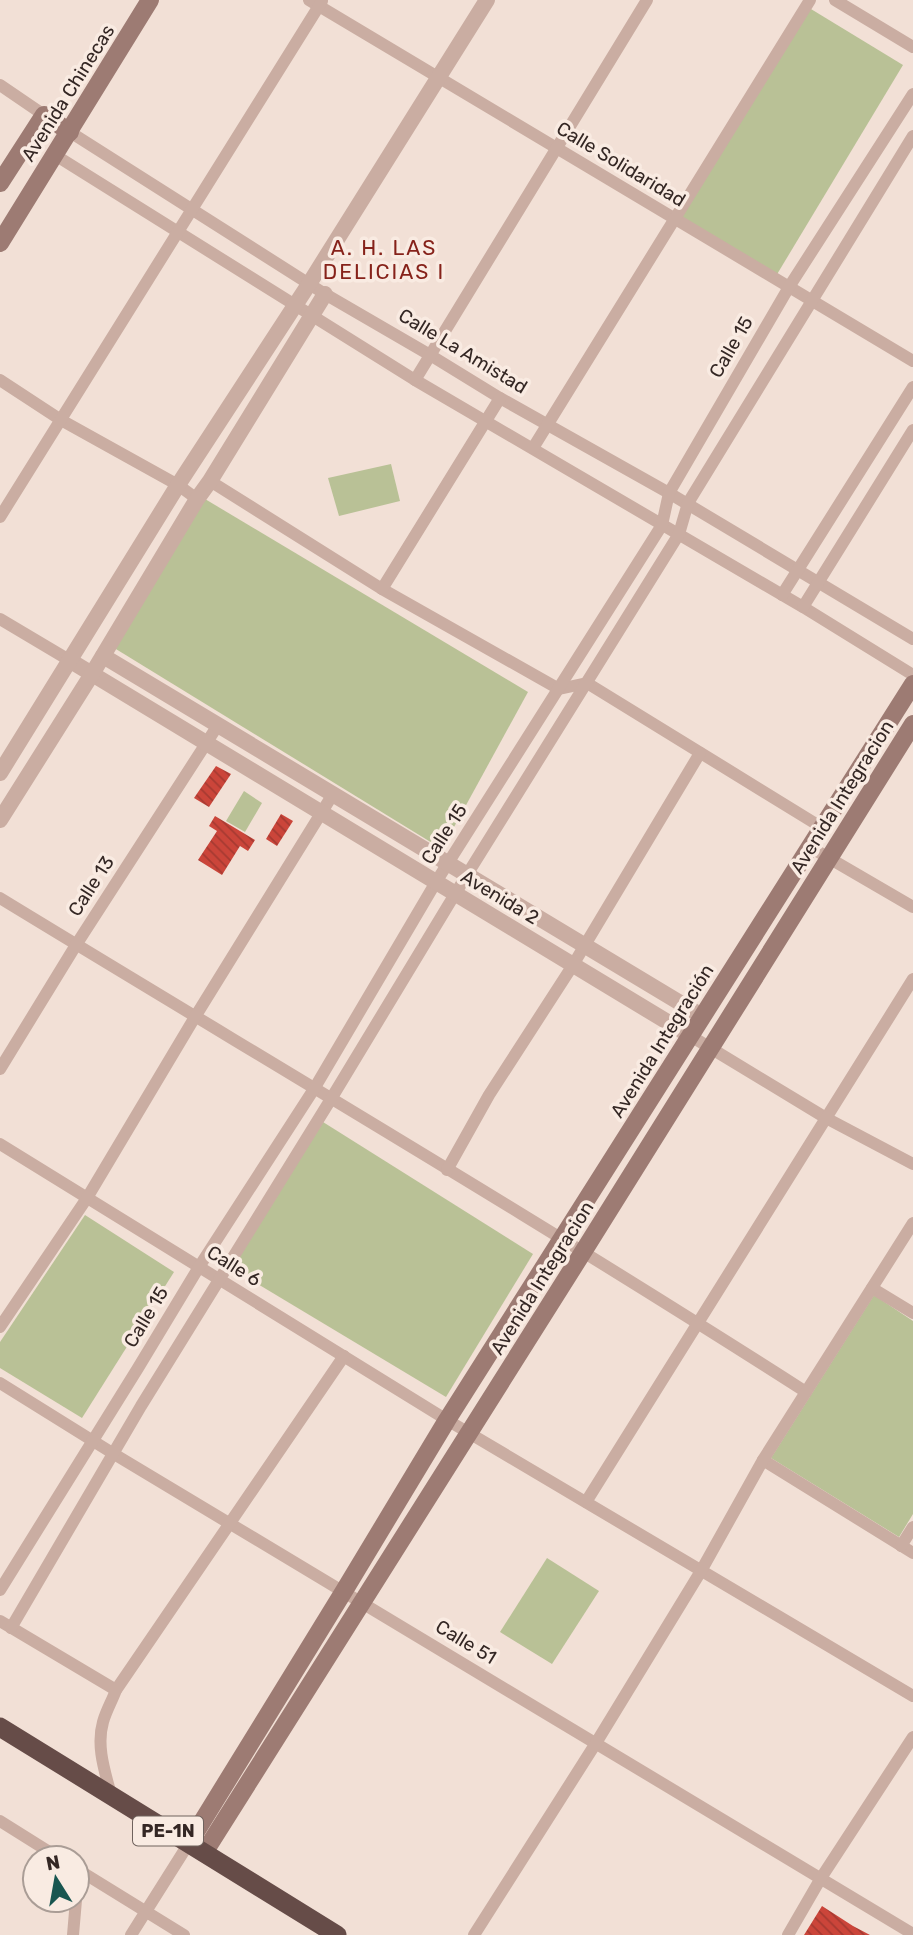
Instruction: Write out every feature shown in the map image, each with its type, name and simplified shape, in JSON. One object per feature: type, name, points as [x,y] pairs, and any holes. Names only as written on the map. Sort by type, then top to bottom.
[{"type":"highway","name":"PE-1N","points":[[0,1727],[337,1935]]},
{"type":"main road","name":"Avenida Chinecas","points":[[0,243],[150,0]]},
{"type":"main road","name":"Avenida Chinecas","points":[[0,183],[44,115]]},
{"type":"main road","name":"Calle La Amistad","points":[[44,115],[70,132]]},
{"type":"main road","name":"Avenida Integración","points":[[197,1848],[344,1591],[447,1420],[913,684]]},
{"type":"main road","name":"Avenida Integracion","points":[[197,1848],[362,1602],[913,724]]},
{"type":"street","points":[[0,773],[178,485],[295,306],[487,0]]},
{"type":"street","points":[[415,380],[647,0]]},
{"type":"street","points":[[533,448],[810,0]]},
{"type":"street","points":[[835,0],[913,47]]},
{"type":"street","points":[[0,517],[317,2]]},
{"type":"street","name":"Calle Solidaridad","points":[[317,2],[439,78],[913,361]]},
{"type":"street","name":"Calle La Amistad","points":[[0,85],[44,115]]},
{"type":"street","name":"Calle 15","points":[[0,1590],[199,1267],[314,1089],[436,882],[662,524],[669,492],[789,287],[913,94]]},
{"type":"street","name":"Calle La Amistad","points":[[70,132],[325,295],[500,398],[688,503],[913,639]]},
{"type":"street","points":[[116,1690],[6,1624],[114,1454],[455,894],[679,534],[688,503],[913,136]]},
{"type":"street","points":[[55,155],[415,380],[803,607],[913,675]]},
{"type":"street","points":[[0,820],[325,295]]},
{"type":"street","points":[[0,380],[61,419],[178,485],[197,499]]},
{"type":"street","points":[[782,595],[913,387]]},
{"type":"street","points":[[382,589],[500,398]]},
{"type":"street","points":[[803,607],[913,430]]},
{"type":"street","points":[[210,481],[382,589],[559,689],[587,683],[821,827]]},
{"type":"street","points":[[0,619],[69,660]]},
{"type":"street","name":"Avenida 2","points":[[103,656],[702,1016]]},
{"type":"street","name":"Avenida 2","points":[[69,660],[826,1118],[913,1164]]},
{"type":"street","name":"Calle 13","points":[[0,1069],[76,945],[218,725]]},
{"type":"street","points":[[447,1170],[489,1095],[573,965],[700,752]]},
{"type":"street","points":[[0,1327],[87,1198],[333,794]]},
{"type":"street","points":[[810,847],[913,907]]},
{"type":"street","points":[[0,898],[562,1239],[806,1392]]},
{"type":"street","points":[[586,1502],[913,979]]},
{"type":"street","name":"Calle 6","points":[[0,1144],[447,1420],[913,1696]]},
{"type":"street","points":[[474,1935],[701,1571],[763,1460],[913,1223]]},
{"type":"street","points":[[872,1288],[913,1313]]},
{"type":"street","points":[[111,1795],[103,1766],[101,1736],[103,1723],[116,1690],[344,1356]]},
{"type":"street","name":"Calle 51","points":[[0,1383],[913,1934]]},
{"type":"street","points":[[763,1460],[913,1553]]},
{"type":"street","points":[[901,1546],[913,1527]]},
{"type":"street","points":[[788,1935],[821,1878],[913,1738]]},
{"type":"street","points":[[0,1822],[36,1844]]},
{"type":"street","points":[[131,1935],[146,1911],[197,1848]]},
{"type":"street","points":[[91,1878],[184,1935]]},
{"type":"street","points":[[73,1935],[75,1914]]},
{"type":"green space","points":[[806,6],[903,65],[776,276],[675,216]]},
{"type":"green space","points":[[391,464],[400,501],[339,516],[328,478]]},
{"type":"green space","points":[[200,496],[528,692],[442,849],[111,646]]},
{"type":"green space","points":[[244,791],[262,803],[245,832],[226,821]]},
{"type":"green space","points":[[323,1122],[533,1254],[446,1397],[231,1268]]},
{"type":"green space","points":[[85,1215],[174,1272],[82,1418],[0,1368],[0,1342]]},
{"type":"green space","points":[[874,1295],[913,1321],[913,1514],[899,1537],[771,1458]]},
{"type":"green space","points":[[547,1558],[599,1591],[552,1664],[500,1632]]},
{"type":"building","points":[[216,766],[231,774],[209,807],[194,798]]},
{"type":"building","points":[[281,814],[293,821],[277,846],[266,839]]},
{"type":"building","points":[[215,816],[255,840],[248,851],[240,846],[222,875],[198,860],[217,831],[209,826]]},
{"type":"building","points":[[822,1906],[853,1926],[870,1935],[804,1935]]},
{"type":"district","name":"A. H. LAS DELICIAS I","points":[[384,259]]}]
